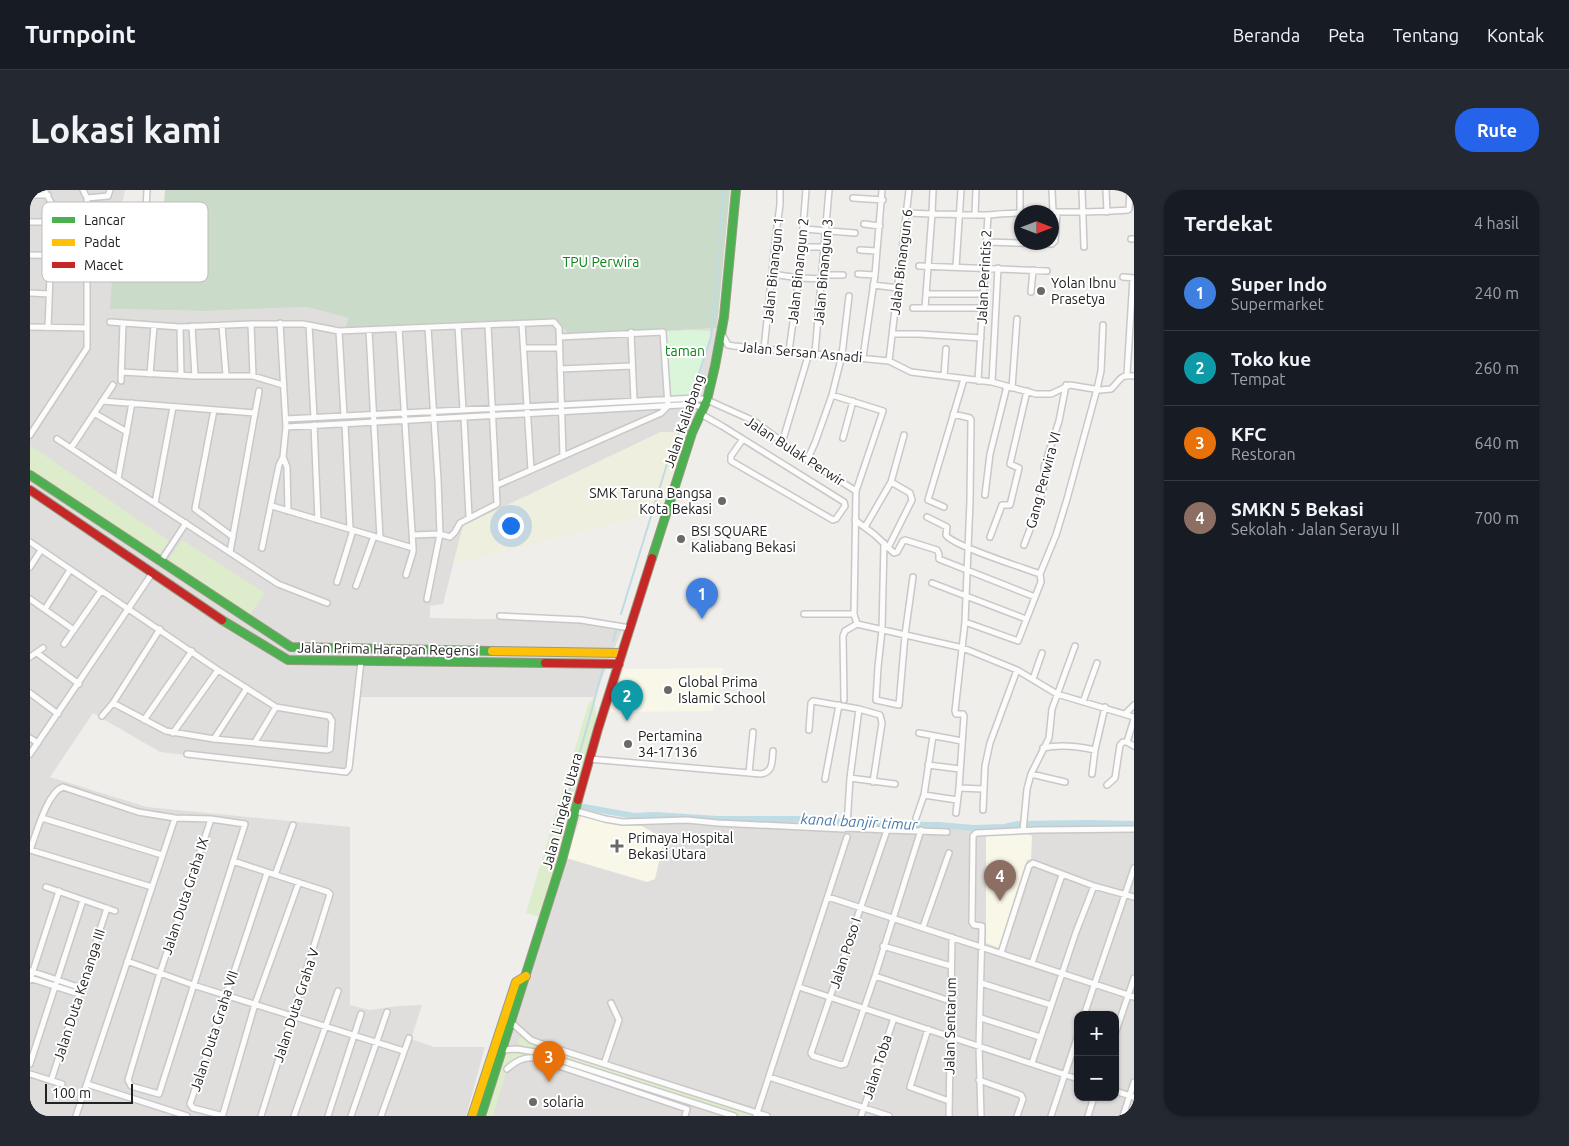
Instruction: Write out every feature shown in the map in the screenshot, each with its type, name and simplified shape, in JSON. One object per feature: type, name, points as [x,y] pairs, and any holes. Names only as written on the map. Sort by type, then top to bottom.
[{"type":"street","points":[[83,190],[87,202]]},
{"type":"street","points":[[87,198],[108,196],[110,190]]},
{"type":"street","name":"Jalan Kaliabang","points":[[622,653],[627,627],[690,440],[704,407],[724,317],[736,190]]},
{"type":"street","name":"Jalan Binangun 1","points":[[764,349],[780,205],[780,190]]},
{"type":"street","name":"Jalan Binangun 2","points":[[789,351],[799,278],[806,190]]},
{"type":"street","name":"Jalan Binangun 3","points":[[782,443],[812,353],[823,277],[829,190]]},
{"type":"street","points":[[863,357],[883,200],[882,190]]},
{"type":"street","name":"Jalan Binangun 6","points":[[890,360],[909,190]]},
{"type":"street","points":[[925,308],[933,190]]},
{"type":"street","points":[[956,267],[961,190]]},
{"type":"street","points":[[975,215],[976,190]]},
{"type":"street","points":[[1020,190],[1020,205]]},
{"type":"street","points":[[1052,190],[1054,205]]},
{"type":"street","points":[[1082,190],[1084,247]]},
{"type":"street","points":[[1106,190],[1106,212]]},
{"type":"street","name":"Jalan Perintis 2","points":[[1059,212],[1106,212],[1130,209],[1130,190]]},
{"type":"street","points":[[30,195],[46,193]]},
{"type":"street","points":[[853,198],[883,200]]},
{"type":"street","points":[[907,213],[988,215]]},
{"type":"street","name":"Jalan Perintis 2","points":[[978,381],[988,215],[1014,213]]},
{"type":"street","points":[[864,224],[880,226]]},
{"type":"street","points":[[804,229],[855,233]]},
{"type":"street","points":[[986,242],[1014,243]]},
{"type":"street","points":[[802,247],[825,247]]},
{"type":"street","points":[[860,250],[877,251]]},
{"type":"street","points":[[919,266],[1048,271]]},
{"type":"street","points":[[992,382],[998,268]]},
{"type":"street","points":[[1031,292],[1033,270]]},
{"type":"street","points":[[772,274],[799,278],[843,275]]},
{"type":"street","points":[[858,274],[874,275]]},
{"type":"street","points":[[1123,277],[1134,278],[1126,374]]},
{"type":"street","points":[[48,328],[50,282]]},
{"type":"street","points":[[30,435],[84,353],[87,345],[88,282]]},
{"type":"street","points":[[873,285],[898,288]]},
{"type":"street","points":[[30,293],[49,294]]},
{"type":"street","points":[[926,294],[983,294]]},
{"type":"street","points":[[807,460],[815,444],[832,395],[842,355],[849,296]]},
{"type":"street","points":[[913,308],[982,308]]},
{"type":"street","points":[[985,495],[990,454],[998,419],[1010,387],[1018,319]]},
{"type":"street","points":[[110,322],[180,327],[280,323],[309,325],[339,331],[554,322],[559,328],[563,455]]},
{"type":"street","points":[[280,323],[286,420],[284,457],[288,511]]},
{"type":"street","points":[[121,381],[123,324]]},
{"type":"street","points":[[251,324],[253,376]]},
{"type":"street","points":[[522,324],[531,470]]},
{"type":"street","points":[[222,325],[226,375]]},
{"type":"street","points":[[309,325],[314,418]]},
{"type":"street","points":[[412,536],[440,534],[450,537],[460,523],[497,504],[488,325]]},
{"type":"street","points":[[965,622],[1018,641],[1041,582],[1040,574],[1056,535],[1097,389],[1101,371],[1103,325]]},
{"type":"street","points":[[150,374],[154,326]]},
{"type":"street","points":[[192,326],[195,376]]},
{"type":"street","points":[[458,326],[463,410]]},
{"type":"street","points":[[30,327],[87,328]]},
{"type":"street","points":[[180,327],[181,375]]},
{"type":"street","points":[[427,598],[440,534],[428,328]]},
{"type":"street","points":[[399,329],[413,548],[406,574]]},
{"type":"street","points":[[369,330],[380,538]]},
{"type":"street","points":[[339,331],[344,416]]},
{"type":"street","points":[[631,332],[634,401]]},
{"type":"street","points":[[497,485],[662,413],[668,406],[663,332],[559,336]]},
{"type":"street","name":"Jalan Sersan Asnadi","points":[[721,332],[728,345],[890,360]]},
{"type":"street","points":[[892,334],[981,338]]},
{"type":"street","points":[[524,348],[559,348]]},
{"type":"street","points":[[944,376],[946,349]]},
{"type":"street","points":[[890,360],[911,372],[992,382],[1036,394],[1051,394],[1059,391],[1066,385],[1111,389],[1122,376],[1126,374],[1134,376]]},
{"type":"street","points":[[560,369],[632,366]]},
{"type":"street","points":[[121,372],[195,376],[253,376],[283,385]]},
{"type":"street","points":[[944,507],[928,500],[964,379]]},
{"type":"street","points":[[71,448],[112,385]]},
{"type":"street","name":"Gang Perwira VI","points":[[1024,546],[1045,482],[1044,467],[1059,420],[1066,385]]},
{"type":"street","points":[[230,552],[259,391]]},
{"type":"street","points":[[990,538],[1002,504],[1010,505],[1019,468],[1010,464],[1027,391]]},
{"type":"street","points":[[832,395],[882,411],[856,491],[854,614],[857,624]]},
{"type":"street","points":[[286,420],[696,398],[704,407],[743,439],[844,502],[845,506],[836,519],[834,520],[731,461],[731,456],[743,439]]},
{"type":"street","points":[[102,401],[255,413]]},
{"type":"street","points":[[843,438],[854,401]]},
{"type":"street","points":[[118,479],[132,403]]},
{"type":"street","points":[[286,427],[681,405],[704,407]]},
{"type":"street","points":[[155,503],[173,406]]},
{"type":"street","name":"Jalan Bulak Perwir","points":[[704,407],[754,421],[765,427],[782,443],[856,491]]},
{"type":"street","points":[[214,410],[195,510],[233,537]]},
{"type":"street","points":[[94,413],[127,432]]},
{"type":"street","points":[[953,414],[970,418],[971,420],[965,622],[955,711],[956,714],[963,714],[964,716],[956,812]]},
{"type":"street","points":[[464,417],[469,517]]},
{"type":"street","points":[[337,582],[352,530],[345,424]]},
{"type":"street","points":[[314,426],[318,520]]},
{"type":"street","points":[[865,527],[891,482],[904,436]]},
{"type":"street","points":[[57,439],[278,584],[327,603]]},
{"type":"street","points":[[262,548],[279,466],[284,457]]},
{"type":"street","name":"Jalan Prima Harapan Regensi","points":[[30,475],[161,561],[288,653],[289,660],[361,661],[445,656],[622,653]]},
{"type":"street","points":[[891,482],[912,496],[886,545],[876,700],[899,706],[905,635],[913,577]]},
{"type":"street","name":"Jalan Prima Harapan Regensi","points":[[30,490],[154,571],[226,623],[288,653],[445,656],[611,664]]},
{"type":"street","points":[[272,506],[413,548]]},
{"type":"street","points":[[927,518],[947,528],[947,537],[968,548],[1040,574]]},
{"type":"street","points":[[855,520],[896,553],[905,540],[937,550],[939,559],[1035,597]]},
{"type":"street","points":[[30,754],[130,609],[186,523]]},
{"type":"street","points":[[356,586],[374,536]]},
{"type":"street","points":[[30,542],[218,670],[279,709],[329,716],[332,721],[330,749],[163,731],[113,703]]},
{"type":"street","points":[[30,567],[42,550]]},
{"type":"street","points":[[45,609],[70,570]]},
{"type":"street","points":[[932,583],[1026,619]]},
{"type":"street","points":[[64,644],[101,591]]},
{"type":"street","points":[[30,599],[74,630]]},
{"type":"street","points":[[804,614],[854,614]]},
{"type":"street","points":[[500,616],[581,620],[627,627]]},
{"type":"street","points":[[844,700],[843,636],[845,631],[857,624],[963,648],[1017,670],[1057,694],[1126,714],[1134,718],[1127,742]]},
{"type":"street","points":[[102,716],[113,703],[160,629]]},
{"type":"street","points":[[1023,827],[1031,774],[1048,738],[1052,709],[1075,646]]},
{"type":"street","points":[[30,657],[43,648]]},
{"type":"street","points":[[144,720],[192,651]]},
{"type":"street","points":[[37,653],[78,684]]},
{"type":"street","name":"Jalan Lingkar Utara","points":[[481,1116],[512,1023],[577,809],[611,664],[622,653]]},
{"type":"street","points":[[1033,679],[1042,653]]},
{"type":"street","points":[[187,754],[346,772],[349,768],[361,661]]},
{"type":"street","points":[[1083,702],[1097,664]]},
{"type":"street","points":[[174,733],[218,670]]},
{"type":"street","points":[[983,810],[983,789],[990,743],[1017,670]]},
{"type":"street","points":[[214,738],[247,688]]},
{"type":"street","points":[[30,693],[58,714]]},
{"type":"street","points":[[809,730],[811,704],[813,701],[859,708],[880,714],[882,718],[873,782]]},
{"type":"street","points":[[1126,714],[1134,705]]},
{"type":"street","points":[[826,779],[839,706]]},
{"type":"street","points":[[255,742],[276,707]]},
{"type":"street","points":[[1092,774],[1095,750],[1105,707]]},
{"type":"street","points":[[846,827],[859,708]]},
{"type":"street","points":[[749,773],[753,732]]},
{"type":"street","points":[[919,734],[962,742]]},
{"type":"street","points":[[916,818],[924,795],[933,736]]},
{"type":"street","points":[[30,738],[38,743]]},
{"type":"street","points":[[1107,785],[1116,777],[1120,744],[1127,742],[1134,746]]},
{"type":"street","points":[[1042,748],[1067,745],[1095,750]]},
{"type":"street","points":[[589,759],[767,774],[771,769],[773,751]]},
{"type":"street","points":[[928,765],[960,769]]},
{"type":"street","points":[[1031,774],[1065,782]]},
{"type":"street","points":[[850,778],[895,784]]},
{"type":"street","points":[[152,887],[30,850],[49,801],[59,788],[63,787],[133,811],[175,818],[211,819],[245,824],[193,984]]},
{"type":"street","points":[[959,788],[983,789]]},
{"type":"street","points":[[924,795],[957,800]]},
{"type":"street","points":[[577,809],[605,820],[623,822],[687,820],[836,829],[846,827],[947,832]]},
{"type":"street","points":[[42,818],[162,855]]},
{"type":"street","points":[[76,1116],[175,818]]},
{"type":"street","name":"Jalan Duta Graha IX","points":[[193,984],[160,1092],[157,1094],[131,1086],[128,1080],[160,973],[211,819]]},
{"type":"street","points":[[275,875],[293,825]]},
{"type":"street","points":[[981,1116],[979,1046],[982,926],[974,925],[972,922],[973,836],[976,833],[1023,827],[1134,829]]},
{"type":"street","name":"Jalan Poso I","points":[[863,1008],[844,1064],[810,1054],[887,830]]},
{"type":"street","points":[[863,1008],[921,830]]},
{"type":"street","points":[[756,1114],[847,837]]},
{"type":"street","points":[[923,927],[949,853]]},
{"type":"street","points":[[233,861],[299,882],[256,1004]]},
{"type":"street","points":[[1001,953],[1031,864],[1035,863],[1094,886],[1134,897]]},
{"type":"street","points":[[1085,1011],[1134,868]]},
{"type":"street","name":"Jalan Duta Graha VII","points":[[256,1004],[222,1115],[193,1108],[190,1104],[267,873]]},
{"type":"street","points":[[1032,963],[1062,875]]},
{"type":"street","name":"Jalan Duta Graha V","points":[[261,1116],[330,894],[299,882]]},
{"type":"street","points":[[1032,1063],[1094,886]]},
{"type":"street","points":[[46,887],[115,911]]},
{"type":"street","points":[[59,892],[30,978],[79,994]]},
{"type":"street","points":[[828,897],[1131,996]]},
{"type":"street","points":[[30,1064],[83,900]]},
{"type":"street","name":"Jalan Duta Kenanga III","points":[[51,1081],[107,908]]},
{"type":"street","name":"Jalan Sentarum","points":[[949,1116],[952,937]]},
{"type":"street","points":[[883,946],[951,966]]},
{"type":"street","points":[[127,962],[404,1051]]},
{"type":"street","points":[[31,971],[81,988]]},
{"type":"street","name":"Jalan Lingkar Utara","points":[[472,1116],[516,982],[526,976]]},
{"type":"street","points":[[875,976],[950,1001]]},
{"type":"street","points":[[1119,1024],[1131,996],[1134,978]]},
{"type":"street","points":[[981,983],[1051,1005]]},
{"type":"street","points":[[799,987],[1074,1078]]},
{"type":"street","points":[[294,1116],[338,991]]},
{"type":"street","points":[[604,1064],[619,1020],[611,1003]]},
{"type":"street","points":[[351,1116],[387,1012]]},
{"type":"street","points":[[328,1116],[361,1014]]},
{"type":"street","name":"Jalan Toba","points":[[861,1116],[894,1018]]},
{"type":"street","points":[[980,1018],[1040,1037]]},
{"type":"street","points":[[734,1116],[535,1052],[502,1050],[499,1031],[512,1023],[531,1040],[767,1116]]},
{"type":"street","points":[[928,1029],[910,1087],[949,1101]]},
{"type":"street","points":[[381,1116],[409,1038]]},
{"type":"street","points":[[1052,1116],[1074,1047]]},
{"type":"street","points":[[508,1069],[514,1062],[535,1058],[687,1109]]},
{"type":"street","points":[[30,1074],[62,1084]]},
{"type":"street","points":[[769,1077],[889,1116]]},
{"type":"street","points":[[979,1080],[1021,1096],[1023,1100],[1017,1116]]},
{"type":"street","points":[[1123,1116],[1132,1096],[1134,1082]]},
{"type":"street","points":[[87,1084],[187,1116]]},
{"type":"street","points":[[1119,1092],[1132,1096]]},
{"type":"street","points":[[1088,1116],[1093,1101]]},
{"type":"street","points":[[685,1116],[690,1102]]},
{"type":"shaded area","points":[[30,190],[125,190],[122,202],[42,202],[42,282],[112,282],[111,309],[206,311],[307,307],[348,318],[344,333],[556,319],[570,336],[717,328],[708,379],[688,432],[661,432],[463,526],[443,604],[430,606],[430,618],[588,621],[622,630],[594,697],[359,697],[351,774],[160,752],[93,713],[50,777],[147,807],[350,827],[350,1005],[370,1010],[422,1005],[411,1039],[434,1047],[485,1047],[466,1116],[30,1116]]},
{"type":"shaded area","name":"Global Prima Islamic School","points":[[724,668],[713,711],[611,712],[624,669]]},
{"type":"shaded area","points":[[583,807],[616,818],[633,819],[671,815],[715,819],[984,829],[1094,824],[1134,825],[1134,1116],[487,1116]]},
{"type":"shaded area","name":"Primaya Hospital Bekasi Utara","points":[[582,814],[622,826],[642,826],[659,836],[662,839],[662,849],[655,879],[647,882],[566,858]]},
{"type":"shaded area","points":[[1024,832],[1032,836],[1031,859],[1027,860],[999,948],[986,943],[986,834]]},
{"type":"green space","name":"TPU Perwira","points":[[165,190],[730,190],[717,328],[570,336],[556,319],[344,333],[348,318],[307,307],[206,311],[110,309],[112,282],[208,282],[208,202],[164,202]]},
{"type":"green space","name":"taman","points":[[712,331],[707,351],[692,397],[668,399],[663,332]]},
{"type":"green space","points":[[661,432],[688,432],[660,512],[453,564],[463,526]]},
{"type":"green space","points":[[31,446],[169,541],[159,555],[30,470]]},
{"type":"green space","points":[[182,540],[265,593],[249,616],[167,561]]},
{"type":"green space","points":[[594,697],[598,729],[544,918],[526,913],[588,705]]},
{"type":"green space","points":[[498,1034],[503,1050],[520,1049],[518,1039],[526,1035],[531,1040],[767,1116],[734,1116],[689,1102],[687,1109],[528,1058],[507,1069],[493,1116],[472,1116]]},
{"type":"waterway","points":[[719,243],[723,190]]},
{"type":"waterway","points":[[696,382],[711,337],[718,254]]},
{"type":"waterway","points":[[621,614],[667,464],[688,410]]},
{"type":"waterway","points":[[613,641],[617,628]]},
{"type":"waterway","points":[[567,799],[603,669]]},
{"type":"waterway","name":"kanal banjir timur","points":[[584,807],[634,816],[655,815],[718,819],[814,819],[863,824],[939,825],[974,828],[1004,827],[1018,824],[1134,824]]},
{"type":"traffic: fast","points":[[652,558],[692,433],[707,400],[715,366],[724,317],[736,190]]},
{"type":"traffic: fast","points":[[30,475],[291,647],[492,651]]},
{"type":"traffic: fast","points":[[222,620],[288,660],[545,663]]},
{"type":"traffic: fast","points":[[481,1116],[562,860],[578,800]]},
{"type":"traffic: slow","points":[[492,651],[622,653]]},
{"type":"traffic: slow","points":[[472,1116],[516,982],[526,976]]},
{"type":"traffic: jam","points":[[30,490],[222,620]]},
{"type":"traffic: jam","points":[[578,800],[598,729],[652,558]]},
{"type":"traffic: jam","points":[[545,663],[619,664]]},
{"type":"place","name":"Yolan Ibnu Prasetya","points":[[1041,291]]},
{"type":"place","name":"SMK Taruna Bangsa Kota Bekasi","points":[[722,501]]},
{"type":"place","name":"BSI SQUARE Kaliabang Bekasi","points":[[681,539]]},
{"type":"place","name":"Super Indo","points":[[702,619]]},
{"type":"place","name":"Global Prima Islamic School","points":[[668,690]]},
{"type":"place","name":"Toko kue","points":[[627,721]]},
{"type":"place","name":"Pertamina 34-17136","points":[[628,744]]},
{"type":"place","name":"Primaya Hospital Bekasi Utara","points":[[617,846]]},
{"type":"place","name":"SMKN 5 Bekasi","points":[[1000,901]]},
{"type":"place","name":"KFC","points":[[549,1082]]},
{"type":"place","name":"solaria","points":[[533,1102]]}]
